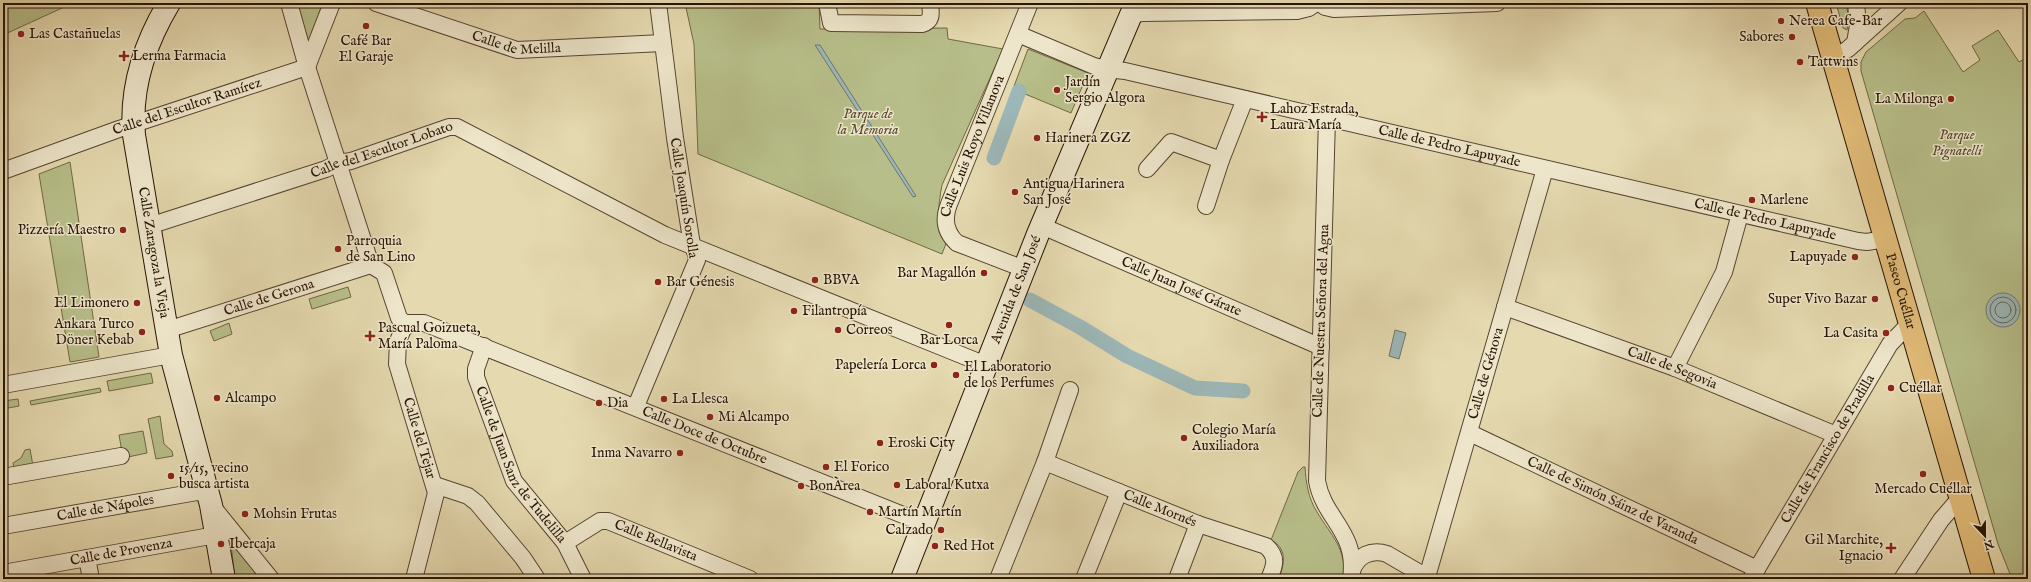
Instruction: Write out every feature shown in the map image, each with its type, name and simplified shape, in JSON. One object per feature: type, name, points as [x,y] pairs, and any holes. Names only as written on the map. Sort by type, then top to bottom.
[{"type":"main road","name":"Calle Zaragoza la Vieja","points":[[169,3],[153,32],[140,68],[134,101],[133,125],[171,355],[209,500],[224,579]]},
{"type":"main road","name":"Paseo Cuéllar","points":[[1817,3],[1984,579]]},
{"type":"main road","name":"Avenida de San José","points":[[908,577],[923,523],[1024,269],[1132,11]]},
{"type":"street","points":[[289,3],[307,67],[371,265],[384,273],[404,321]]},
{"type":"street","points":[[307,67],[332,3]]},
{"type":"street","name":"Calle de Melilla","points":[[376,3],[517,50],[663,43]]},
{"type":"street","name":"Calle Joaquín Sorolla","points":[[636,406],[696,262],[696,254],[692,245],[675,138],[658,3]]},
{"type":"street","points":[[827,3],[831,22],[922,24],[927,22],[930,18],[930,3]]},
{"type":"street","name":"Calle Luis Royo Villanova","points":[[1024,269],[957,242],[951,237],[945,218],[949,204],[1030,3]]},
{"type":"street","points":[[1132,11],[1132,15],[1142,13],[1297,11],[1309,8],[1316,3]]},
{"type":"street","points":[[1320,3],[1325,7],[1334,9],[1497,3]]},
{"type":"street","points":[[1855,43],[1858,25],[1856,3]]},
{"type":"street","points":[[1833,58],[1855,43],[1900,3]]},
{"type":"street","name":"Calle de Pedro Lapuyade","points":[[1018,34],[1086,63],[1107,69],[1125,70],[1858,241],[1872,242],[1885,239]]},
{"type":"street","name":"Calle del Escultor Ramírez","points":[[3,171],[133,125],[307,67]]},
{"type":"street","points":[[1206,206],[1221,160],[1246,99]]},
{"type":"street","name":"Calle de Nuestra Señora del Agua","points":[[1327,118],[1317,482],[1319,492],[1349,544],[1352,557],[1352,575]]},
{"type":"street","name":"Calle del Escultor Lobato","points":[[149,226],[326,169],[338,163],[341,164],[351,161],[449,127],[457,127],[665,235],[986,365]]},
{"type":"street","points":[[1147,169],[1171,142],[1221,160]]},
{"type":"street","name":"Calle de Génova","points":[[1429,578],[1545,169]]},
{"type":"street","points":[[1676,368],[1724,272],[1740,214]]},
{"type":"street","name":"Calle Juan José Gárate","points":[[1042,226],[1321,347]]},
{"type":"street","name":"Calle de Gerona","points":[[167,330],[371,265]]},
{"type":"street","name":"Calle de Segovia","points":[[1505,307],[1676,368],[1836,435]]},
{"type":"street","name":"Calle Doce de Octubre","points":[[404,321],[424,323],[484,346],[923,523]]},
{"type":"street","name":"Calle del Tejar","points":[[404,321],[400,336],[397,360],[435,485],[468,496],[477,503],[523,558],[537,579]]},
{"type":"street","name":"Calle de Francisco de Pradilla","points":[[1754,574],[1890,344],[1910,323]]},
{"type":"street","name":"Calle de Juan Sanz de Tudelilla","points":[[484,346],[476,369],[476,377],[512,479],[565,543],[582,579]]},
{"type":"street","points":[[3,385],[171,355]]},
{"type":"street","points":[[998,579],[1044,462],[1070,390]]},
{"type":"street","name":"Calle de Simón Sáinz de Varanda","points":[[1470,433],[1754,574]]},
{"type":"street","points":[[3,477],[121,456]]},
{"type":"street","name":"Calle Mornés","points":[[1044,462],[1198,524],[1266,546],[1274,554],[1275,565],[1269,579]]},
{"type":"street","points":[[414,579],[436,493],[435,485]]},
{"type":"street","name":"Calle de Nápoles","points":[[3,526],[197,492],[209,500]]},
{"type":"street","points":[[1084,579],[1119,492]]},
{"type":"street","points":[[1902,579],[1941,520],[1960,498]]},
{"type":"street","points":[[209,500],[270,579]]},
{"type":"street","name":"Calle Bellavista","points":[[565,543],[600,521],[608,521],[750,579]]},
{"type":"street","points":[[1177,579],[1198,524]]},
{"type":"street","name":"Calle de Provenza","points":[[3,573],[216,535]]},
{"type":"street","points":[[1352,575],[1357,561],[1374,552],[1387,554],[1429,578]]},
{"type":"street","points":[[87,558],[91,579]]},
{"type":"green space","points":[[3,3],[73,3],[3,35]]},
{"type":"green space","points":[[296,3],[316,3],[322,5],[308,48]]},
{"type":"green space","name":"Parque de la Memoria","points":[[685,3],[819,3],[820,29],[947,28],[948,39],[1003,49],[942,185],[939,201],[939,214],[947,241],[942,254],[698,154],[694,44]]},
{"type":"green space","points":[[1836,3],[1846,3],[1849,20],[1847,30],[1843,28]]},
{"type":"green space","name":"Parque Pignatelli","points":[[1924,11],[1963,72],[1980,60],[1972,46],[1998,30],[2019,62],[2028,57],[2028,579],[2012,579],[1998,544],[1861,71],[1861,62],[1866,52],[1905,19],[1915,18]]},
{"type":"green space","points":[[1028,49],[1088,73],[1071,113],[1013,89]]},
{"type":"green space","points":[[70,162],[99,357],[70,362],[39,174]]},
{"type":"green space","points":[[348,287],[351,297],[312,309],[309,299]]},
{"type":"green space","points":[[229,323],[232,334],[214,341],[210,331]]},
{"type":"green space","points":[[151,373],[153,383],[109,391],[107,381]]},
{"type":"green space","points":[[100,388],[101,392],[31,405],[30,401]]},
{"type":"green space","points":[[18,399],[19,406],[3,409],[3,401]]},
{"type":"green space","points":[[160,416],[164,444],[172,451],[173,456],[156,459],[148,419]]},
{"type":"green space","points":[[143,431],[147,453],[123,458],[119,435]]},
{"type":"green space","points":[[30,449],[33,466],[14,469],[13,463],[21,458],[25,450]]},
{"type":"green space","points":[[1305,467],[1311,501],[1340,550],[1343,559],[1344,579],[1279,578],[1283,567],[1283,556],[1280,547],[1271,540],[1298,472]]},
{"type":"green space","points":[[231,544],[233,544],[263,579],[235,579]]},
{"type":"water","points":[[815,45],[820,45],[916,196],[913,197]]},
{"type":"water","points":[[2000,293],[2006,293],[2015,298],[2019,304],[2019,316],[2015,322],[2006,327],[2000,327],[1991,322],[1986,313],[1986,307],[1991,298]]},
{"type":"water","points":[[1395,330],[1406,333],[1399,359],[1389,356]]},
{"type":"waterway","points":[[994,158],[1019,91]]},
{"type":"waterway","points":[[1030,300],[1080,327],[1127,356],[1195,388],[1243,391]]},
{"type":"place","name":"Nerea Cafe-Bar","points":[[1781,21]]},
{"type":"place","name":"Café Bar El Garaje","points":[[366,26]]},
{"type":"place","name":"Las Castañuelas","points":[[21,34]]},
{"type":"place","name":"Sabores","points":[[1792,37]]},
{"type":"place","name":"Lerma Farmacia","points":[[124,56]]},
{"type":"place","name":"Tattwins","points":[[1800,62]]},
{"type":"place","name":"Jardín Sergio Algora","points":[[1057,90]]},
{"type":"place","name":"La Milonga","points":[[1951,99]]},
{"type":"place","name":"Lahoz Estrada, Laura María","points":[[1262,117]]},
{"type":"place","name":"Harinera ZGZ","points":[[1037,138]]},
{"type":"place","name":"Antigua Harinera San José","points":[[1015,192]]},
{"type":"place","name":"Marlene","points":[[1752,200]]},
{"type":"place","name":"Pizzería Maestro","points":[[123,230]]},
{"type":"place","name":"Parroquia de San Lino","points":[[338,249]]},
{"type":"place","name":"Lapuyade","points":[[1855,257]]},
{"type":"place","name":"Bar Magallón","points":[[984,273]]},
{"type":"place","name":"BBVA","points":[[815,280]]},
{"type":"place","name":"Bar Génesis","points":[[658,282]]},
{"type":"place","name":"Super Vivo Bazar","points":[[1875,299]]},
{"type":"place","name":"El Limonero","points":[[137,303]]},
{"type":"place","name":"Filantropía","points":[[794,311]]},
{"type":"place","name":"Bar Lorca","points":[[949,325]]},
{"type":"place","name":"Correos","points":[[838,330]]},
{"type":"place","name":"Ankara Turco Döner Kebab","points":[[142,332]]},
{"type":"place","name":"La Casita","points":[[1886,333]]},
{"type":"place","name":"Pascual Goizueta, María Paloma","points":[[370,336]]},
{"type":"place","name":"Papelería Lorca","points":[[934,365]]},
{"type":"place","name":"El Laboratorio de los Perfumes","points":[[956,375]]},
{"type":"place","name":"Cuéllar","points":[[1891,388]]},
{"type":"place","name":"Alcampo","points":[[217,398]]},
{"type":"place","name":"La Llesca","points":[[664,399]]},
{"type":"place","name":"Dia","points":[[599,403]]},
{"type":"place","name":"Mi Alcampo","points":[[710,417]]},
{"type":"place","name":"Colegio María Auxiliadora","points":[[1184,438]]},
{"type":"place","name":"Eroski City","points":[[880,443]]},
{"type":"place","name":"Inma Navarro","points":[[680,453]]},
{"type":"place","name":"El Forico","points":[[826,467]]},
{"type":"place","name":"Mercado Cuéllar","points":[[1923,474]]},
{"type":"place","name":"15/15, vecino busca artista","points":[[171,476]]},
{"type":"place","name":"Laboral Kutxa","points":[[897,485]]},
{"type":"place","name":"BonÀrea","points":[[801,486]]},
{"type":"place","name":"Martín Martín","points":[[870,512]]},
{"type":"place","name":"Mohsin Frutas","points":[[245,514]]},
{"type":"place","name":"Calzado","points":[[941,530]]},
{"type":"place","name":"Ibercaja","points":[[221,544]]},
{"type":"place","name":"Red Hot","points":[[935,546]]},
{"type":"place","name":"Gil Marchite, Ignacio","points":[[1891,548]]}]
